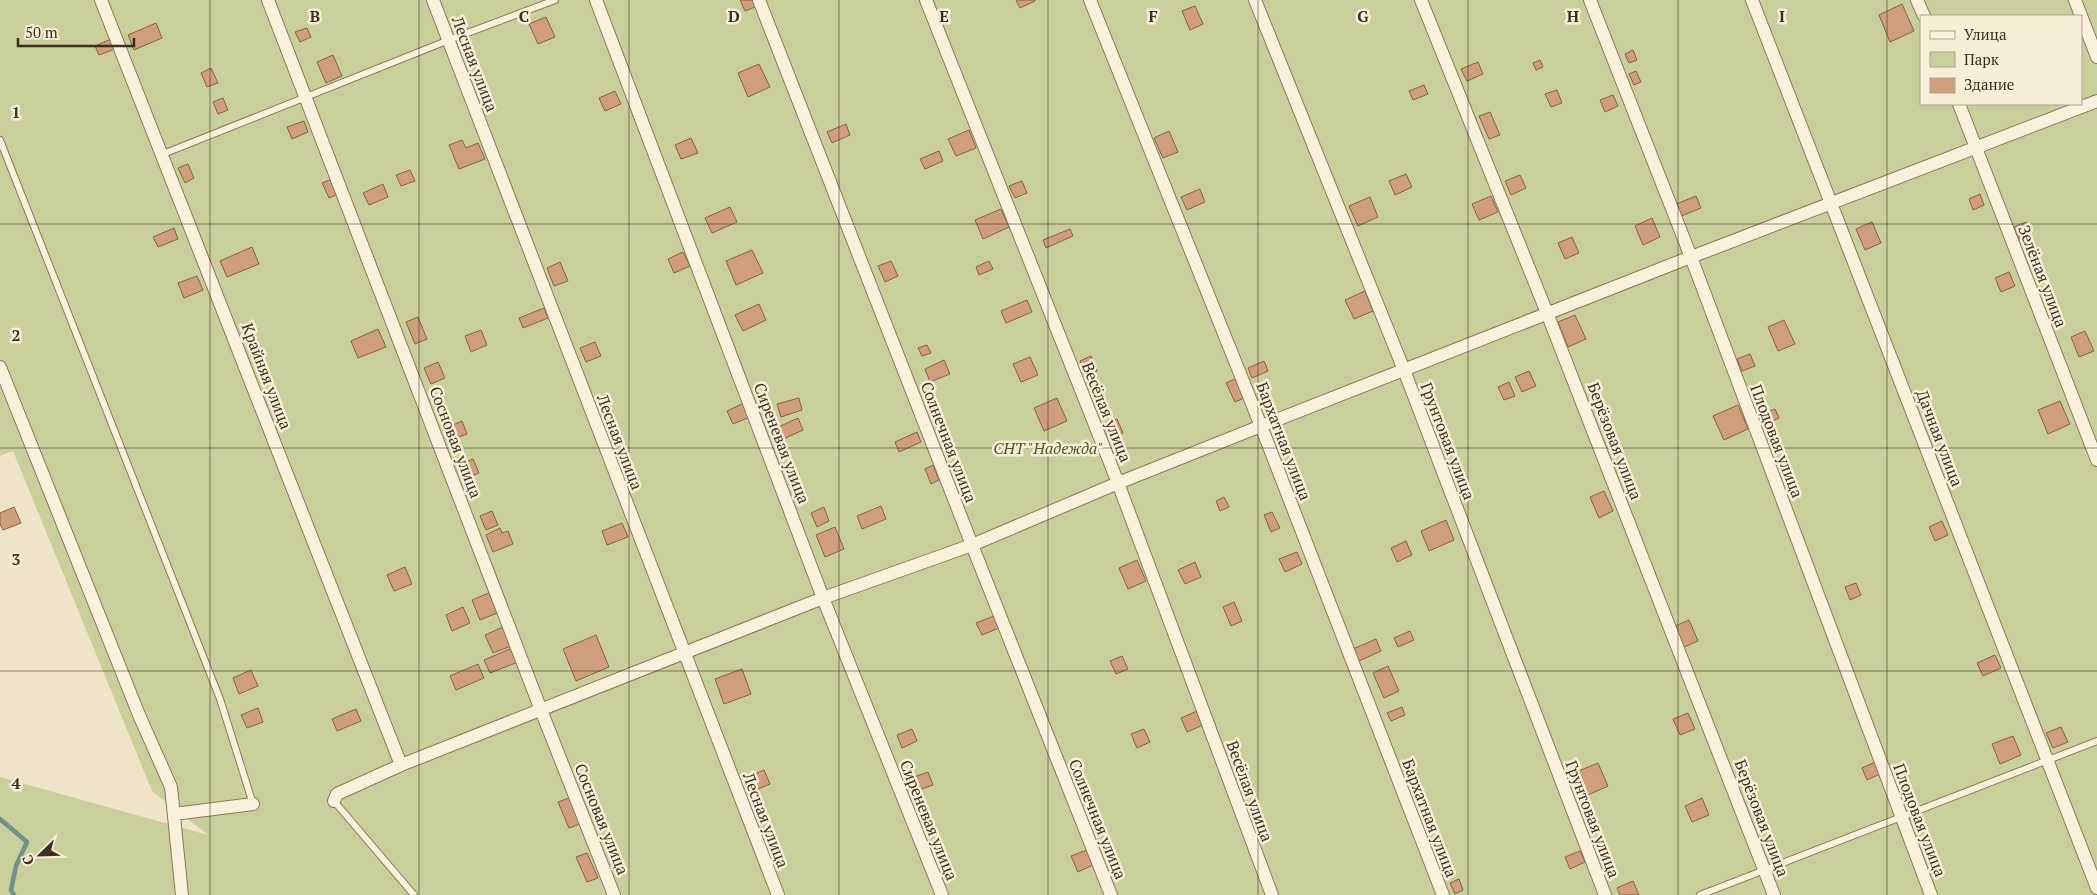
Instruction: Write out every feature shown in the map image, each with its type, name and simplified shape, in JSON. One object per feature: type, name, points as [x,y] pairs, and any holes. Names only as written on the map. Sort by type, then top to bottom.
[{"type":"street","name":"Крайняя улица","points":[[101,0],[401,765]]},
{"type":"street","name":"Сосновая улица","points":[[268,0],[614,895]]},
{"type":"street","name":"Лесная улица","points":[[433,0],[778,895]]},
{"type":"street","name":"Сиреневая улица","points":[[596,0],[823,598],[942,895]]},
{"type":"street","name":"Солнечная улица","points":[[759,0],[1111,895]]},
{"type":"street","name":"Весёлая улица","points":[[926,0],[1118,483],[1272,895]]},
{"type":"street","name":"Бархатная улица","points":[[1090,0],[1261,426],[1443,895]]},
{"type":"street","name":"Грунтовая улица","points":[[1255,0],[1404,370],[1605,895]]},
{"type":"street","name":"Берёзовая улица","points":[[1421,0],[1547,313],[1774,895]]},
{"type":"street","name":"Плодовая улица","points":[[1590,0],[1691,257],[1931,895]]},
{"type":"street","name":"Дачная улица","points":[[1752,0],[2097,888]]},
{"type":"street","points":[[1918,0],[1924,15]]},
{"type":"street","points":[[2075,0],[2081,15]]},
{"type":"street","points":[[2082,18],[2097,57]]},
{"type":"street","points":[[334,801],[337,794],[401,765],[823,598],[972,545],[1118,483],[1547,313],[2097,101]]},
{"type":"street","name":"Зелёная улица","points":[[1959,105],[2097,460]]},
{"type":"street","points":[[0,367],[139,715],[171,787],[182,895]]},
{"type":"street","points":[[174,814],[253,804]]},
{"type":"lane","points":[[163,154],[448,40],[555,0]]},
{"type":"lane","points":[[0,140],[220,699],[253,804]]},
{"type":"lane","points":[[1700,895],[2097,741]]},
{"type":"lane","points":[[334,801],[414,895]]},
{"type":"green space","name":"СНТ \"Надежда\"","points":[[0,0],[2097,0],[2097,895],[0,895],[0,777],[208,835],[152,791],[13,451],[0,456]]},
{"type":"building","points":[[740,0],[752,0],[755,7],[745,11]]},
{"type":"building","points":[[1016,0],[1035,0],[1035,1],[1020,8]]},
{"type":"building","points":[[1902,4],[1914,31],[1890,42],[1879,15]]},
{"type":"building","points":[[1195,6],[1203,24],[1190,30],[1182,11]]},
{"type":"building","points":[[546,17],[555,37],[538,44],[529,24]]},
{"type":"building","points":[[156,23],[162,38],[134,50],[128,35]]},
{"type":"building","points":[[307,28],[311,37],[300,42],[295,32]]},
{"type":"building","points":[[111,39],[115,49],[99,55],[95,46]]},
{"type":"building","points":[[1633,50],[1637,60],[1629,63],[1625,54]]},
{"type":"building","points":[[333,55],[342,76],[326,83],[317,62]]},
{"type":"building","points":[[1540,60],[1543,67],[1536,70],[1533,63]]},
{"type":"building","points":[[1478,62],[1483,74],[1467,81],[1461,69]]},
{"type":"building","points":[[759,64],[770,87],[748,97],[738,73]]},
{"type":"building","points":[[211,68],[218,83],[207,87],[201,73]]},
{"type":"building","points":[[1636,71],[1641,82],[1634,85],[1629,74]]},
{"type":"building","points":[[1424,85],[1428,94],[1413,100],[1409,91]]},
{"type":"building","points":[[1557,90],[1562,103],[1551,107],[1545,94]]},
{"type":"building","points":[[615,91],[621,104],[605,111],[599,98]]},
{"type":"building","points":[[1613,95],[1618,106],[1605,112],[1600,100]]},
{"type":"building","points":[[223,98],[228,110],[218,114],[213,102]]},
{"type":"building","points":[[1490,112],[1500,135],[1489,139],[1479,116]]},
{"type":"building","points":[[304,121],[308,132],[292,139],[287,127]]},
{"type":"building","points":[[846,124],[850,135],[832,143],[827,132]]},
{"type":"building","points":[[969,130],[976,148],[956,156],[948,139]]},
{"type":"building","points":[[1169,131],[1178,152],[1163,158],[1154,138]]},
{"type":"building","points":[[691,138],[698,153],[681,159],[675,145]]},
{"type":"building","points":[[462,140],[466,148],[478,143],[485,159],[459,169],[449,145]]},
{"type":"building","points":[[939,151],[943,161],[925,169],[920,159]]},
{"type":"building","points":[[188,164],[194,178],[185,183],[178,168]]},
{"type":"building","points":[[410,170],[415,181],[401,186],[396,175]]},
{"type":"building","points":[[1406,174],[1412,187],[1395,195],[1389,181]]},
{"type":"building","points":[[1520,175],[1526,188],[1511,195],[1505,181]]},
{"type":"building","points":[[332,179],[338,194],[329,198],[322,183]]},
{"type":"building","points":[[1022,181],[1027,193],[1015,198],[1009,186]]},
{"type":"building","points":[[383,184],[388,197],[369,205],[363,193]]},
{"type":"building","points":[[1200,189],[1205,202],[1187,210],[1181,197]]},
{"type":"building","points":[[1980,194],[1984,205],[1973,210],[1969,199]]},
{"type":"building","points":[[1491,196],[1498,212],[1479,220],[1472,204]]},
{"type":"building","points":[[1696,196],[1701,208],[1679,217],[1674,205]]},
{"type":"building","points":[[1370,197],[1378,217],[1358,226],[1349,206]]},
{"type":"building","points":[[730,207],[737,222],[712,233],[705,218]]},
{"type":"building","points":[[1001,209],[1009,227],[983,239],[975,220]]},
{"type":"building","points":[[1652,218],[1660,237],[1643,245],[1635,226]]},
{"type":"building","points":[[1872,222],[1881,243],[1865,250],[1856,229]]},
{"type":"building","points":[[2026,222],[2031,235],[2020,240],[2014,227]]},
{"type":"building","points":[[174,228],[178,239],[158,247],[153,237]]},
{"type":"building","points":[[1070,229],[1073,236],[1046,248],[1043,240]]},
{"type":"building","points":[[1572,237],[1579,253],[1565,259],[1558,243]]},
{"type":"building","points":[[252,247],[259,264],[227,277],[220,261]]},
{"type":"building","points":[[752,250],[763,273],[736,285],[726,261]]},
{"type":"building","points":[[683,252],[690,266],[674,273],[668,259]]},
{"type":"building","points":[[891,261],[898,276],[885,282],[878,266]]},
{"type":"building","points":[[989,261],[993,269],[979,275],[976,267]]},
{"type":"building","points":[[560,262],[568,281],[554,286],[547,268]]},
{"type":"building","points":[[2009,272],[2015,286],[2001,292],[1995,278]]},
{"type":"building","points":[[197,276],[203,290],[184,298],[178,283]]},
{"type":"building","points":[[1365,291],[1373,311],[1354,319],[1345,300]]},
{"type":"building","points":[[1027,300],[1032,312],[1006,323],[1001,311]]},
{"type":"building","points":[[759,304],[766,320],[743,331],[735,315]]},
{"type":"building","points":[[544,308],[548,318],[523,328],[519,318]]},
{"type":"building","points":[[1575,315],[1586,339],[1568,347],[1558,322]]},
{"type":"building","points":[[418,317],[427,339],[415,344],[406,322]]},
{"type":"building","points":[[1784,320],[1795,344],[1778,351],[1768,327]]},
{"type":"building","points":[[378,329],[386,347],[358,358],[351,341]]},
{"type":"building","points":[[481,330],[487,345],[471,352],[465,336]]},
{"type":"building","points":[[2085,331],[2094,351],[2079,357],[2071,337]]},
{"type":"building","points":[[595,342],[601,356],[586,362],[580,348]]},
{"type":"building","points":[[927,345],[931,353],[922,356],[918,348]]},
{"type":"building","points":[[1750,354],[1755,366],[1742,371],[1737,359]]},
{"type":"building","points":[[1091,356],[1097,371],[1087,376],[1080,361]]},
{"type":"building","points":[[1030,357],[1038,375],[1021,382],[1013,364]]},
{"type":"building","points":[[944,360],[950,374],[930,382],[925,369]]},
{"type":"building","points":[[1264,361],[1268,371],[1252,378],[1248,368]]},
{"type":"building","points":[[438,362],[445,378],[431,384],[424,368]]},
{"type":"building","points":[[1529,371],[1536,386],[1522,392],[1515,377]]},
{"type":"building","points":[[1235,379],[1244,398],[1235,402],[1226,383]]},
{"type":"building","points":[[1509,382],[1515,396],[1504,400],[1498,387]]},
{"type":"building","points":[[799,398],[802,410],[781,417],[777,404]]},
{"type":"building","points":[[1057,398],[1067,421],[1044,431],[1034,408]]},
{"type":"building","points":[[2060,401],[2070,424],[2048,434],[2038,410]]},
{"type":"building","points":[[744,403],[750,417],[733,424],[727,411]]},
{"type":"building","points":[[1738,405],[1748,429],[1724,440],[1713,416]]},
{"type":"building","points":[[1775,409],[1779,418],[1767,424],[1763,414]]},
{"type":"building","points":[[798,418],[803,430],[779,441],[774,429]]},
{"type":"building","points":[[1117,419],[1123,433],[1109,439],[1103,425]]},
{"type":"building","points":[[462,421],[467,434],[451,440],[446,428]]},
{"type":"building","points":[[917,432],[921,442],[899,452],[895,442]]},
{"type":"building","points":[[473,459],[479,473],[466,478],[461,464]]},
{"type":"building","points":[[933,465],[939,480],[931,484],[925,469]]},
{"type":"building","points":[[1604,491],[1613,511],[1599,518],[1590,497]]},
{"type":"building","points":[[1224,497],[1229,507],[1220,511],[1216,501]]},
{"type":"building","points":[[881,506],[886,519],[862,529],[857,516]]},
{"type":"building","points":[[14,507],[21,523],[3,530],[0,524],[0,513]]},
{"type":"building","points":[[824,507],[829,521],[817,527],[811,513]]},
{"type":"building","points":[[492,511],[498,525],[486,530],[480,516]]},
{"type":"building","points":[[1272,512],[1280,528],[1271,532],[1264,515]]},
{"type":"building","points":[[1446,520],[1454,540],[1429,551],[1421,531]]},
{"type":"building","points":[[1942,521],[1948,535],[1935,541],[1929,527]]},
{"type":"building","points":[[622,523],[628,537],[607,545],[602,531]]},
{"type":"building","points":[[835,527],[844,549],[825,557],[816,535]]},
{"type":"building","points":[[500,528],[502,533],[508,531],[513,544],[493,552],[486,535]]},
{"type":"building","points":[[1406,541],[1412,555],[1397,562],[1391,548]]},
{"type":"building","points":[[1297,552],[1302,564],[1285,572],[1279,559]]},
{"type":"building","points":[[1137,560],[1146,581],[1128,589],[1119,568]]},
{"type":"building","points":[[1195,562],[1201,577],[1185,584],[1178,570]]},
{"type":"building","points":[[405,567],[412,584],[394,591],[387,575]]},
{"type":"building","points":[[1856,583],[1861,595],[1850,600],[1845,587]]},
{"type":"building","points":[[489,593],[497,613],[480,620],[472,600]]},
{"type":"building","points":[[1234,602],[1242,621],[1231,626],[1223,607]]},
{"type":"building","points":[[463,607],[470,623],[452,631],[446,615]]},
{"type":"building","points":[[994,616],[999,628],[982,635],[976,623]]},
{"type":"building","points":[[1689,620],[1698,641],[1684,647],[1675,626]]},
{"type":"building","points":[[503,627],[511,646],[493,653],[485,635]]},
{"type":"building","points":[[1410,631],[1414,640],[1398,647],[1394,638]]},
{"type":"building","points":[[596,635],[609,667],[576,681],[563,649]]},
{"type":"building","points":[[1376,639],[1381,651],[1359,661],[1353,649]]},
{"type":"building","points":[[512,648],[518,662],[490,673],[484,660]]},
{"type":"building","points":[[1995,655],[2001,668],[1983,676],[1977,663]]},
{"type":"building","points":[[1122,656],[1128,669],[1116,674],[1110,661]]},
{"type":"building","points":[[478,664],[484,678],[456,690],[450,676]]},
{"type":"building","points":[[1388,666],[1399,691],[1384,698],[1373,673]]},
{"type":"building","points":[[742,669],[751,694],[724,704],[715,679]]},
{"type":"building","points":[[251,670],[258,686],[239,694],[233,678]]},
{"type":"building","points":[[1402,707],[1405,715],[1391,721],[1387,713]]},
{"type":"building","points":[[258,708],[263,722],[247,728],[241,715]]},
{"type":"building","points":[[356,709],[361,721],[337,731],[332,719]]},
{"type":"building","points":[[1197,711],[1203,725],[1187,732],[1181,718]]},
{"type":"building","points":[[1688,713],[1695,729],[1680,735],[1673,719]]},
{"type":"building","points":[[2061,727],[2068,742],[2053,748],[2046,733]]},
{"type":"building","points":[[912,729],[917,741],[902,748],[897,735]]},
{"type":"building","points":[[1144,729],[1150,742],[1137,748],[1131,734]]},
{"type":"building","points":[[2013,736],[2021,755],[2000,764],[1992,744]]},
{"type":"building","points":[[1875,762],[1880,774],[1867,780],[1862,768]]},
{"type":"building","points":[[1598,763],[1608,786],[1586,796],[1576,772]]},
{"type":"building","points":[[764,770],[770,784],[753,791],[748,777]]},
{"type":"building","points":[[1416,771],[1422,786],[1416,789],[1409,774]]},
{"type":"building","points":[[928,772],[933,785],[919,790],[914,777]]},
{"type":"building","points":[[569,798],[580,824],[569,828],[558,802]]},
{"type":"building","points":[[1702,798],[1709,815],[1692,822],[1685,806]]},
{"type":"building","points":[[1087,850],[1093,865],[1078,872],[1071,856]]},
{"type":"building","points":[[1580,851],[1585,862],[1570,869],[1565,857]]},
{"type":"building","points":[[587,853],[598,878],[587,882],[576,857]]},
{"type":"building","points":[[1459,879],[1463,890],[1455,894],[1450,883]]},
{"type":"building","points":[[1633,881],[1639,895],[1620,895],[1617,888]]},
{"type":"waterway","points":[[0,819],[27,842],[16,866],[11,890],[14,895]]}]
